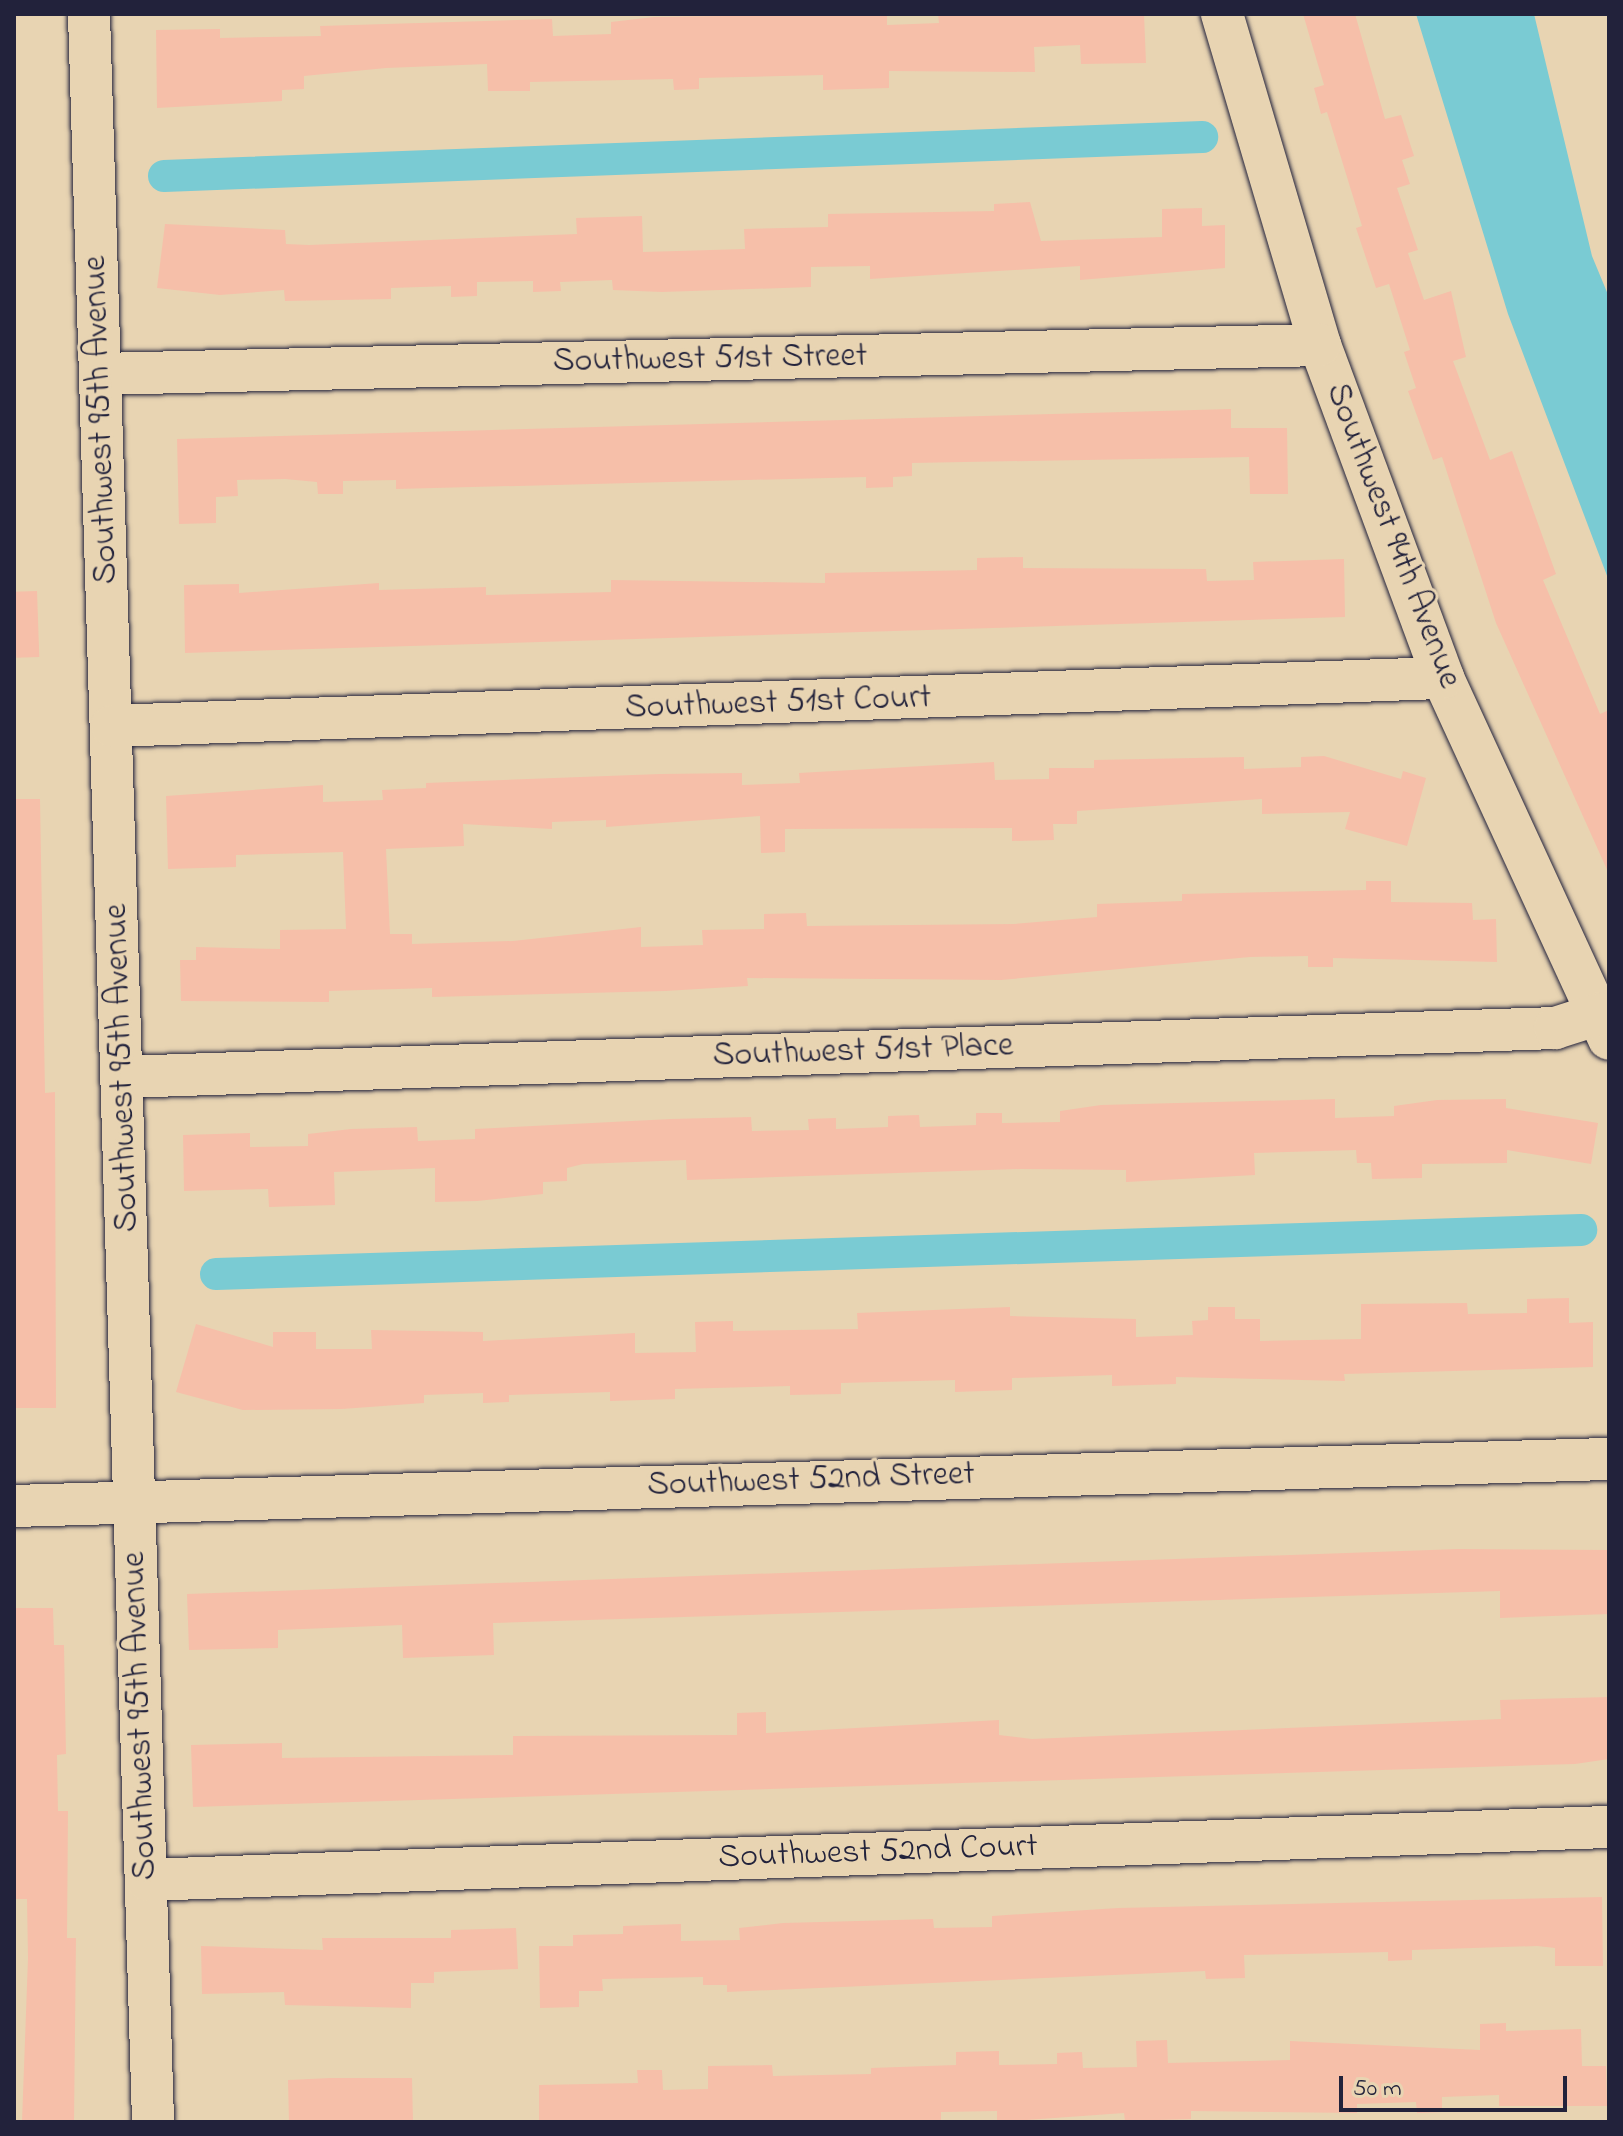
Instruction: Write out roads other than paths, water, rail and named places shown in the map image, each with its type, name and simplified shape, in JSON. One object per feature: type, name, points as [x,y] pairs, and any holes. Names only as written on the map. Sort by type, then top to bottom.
[{"type":"street","name":"Southwest 95th Avenue","points":[[89,14],[124,1077],[132,1501],[153,2122]]},
{"type":"street","name":"Southwest 94th Avenue","points":[[1222,14],[1320,345],[1443,678],[1604,1026]]},
{"type":"street","name":"Southwest 51st Street","points":[[100,374],[1320,345]]},
{"type":"street","name":"Southwest 51st Court","points":[[112,726],[1443,678]]},
{"type":"street","name":"Southwest 51st Place","points":[[124,1077],[1604,1026]]},
{"type":"street","name":"Southwest 52nd Street","points":[[14,1506],[1609,1459]]},
{"type":"street","name":"Southwest 52nd Court","points":[[147,1880],[1609,1827]]},
{"type":"water","points":[[1416,14],[1534,14],[1592,256],[1609,297],[1609,581],[1508,314]]},
{"type":"waterway","points":[[164,176],[1202,137]]},
{"type":"waterway","points":[[216,1274],[1581,1230]]}]
